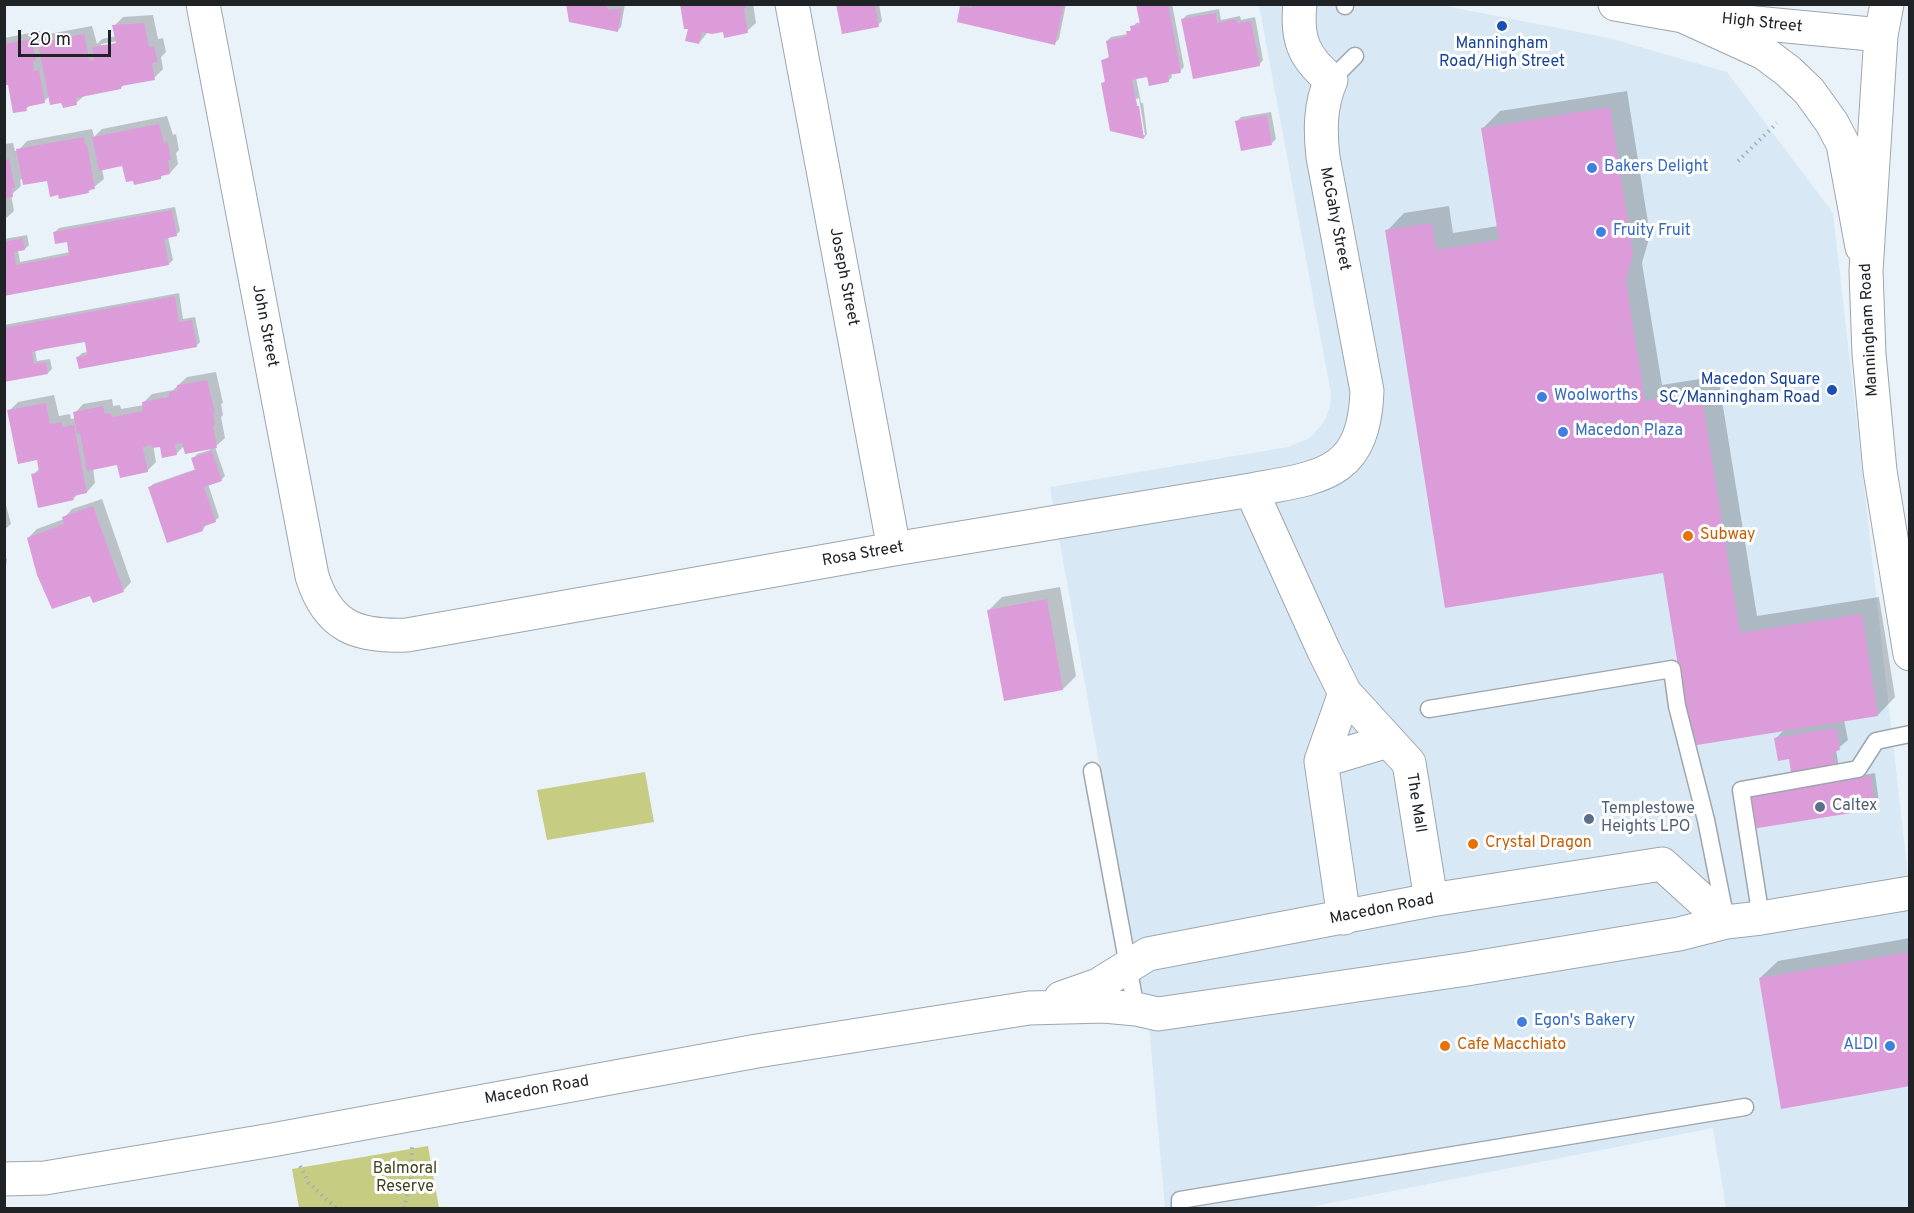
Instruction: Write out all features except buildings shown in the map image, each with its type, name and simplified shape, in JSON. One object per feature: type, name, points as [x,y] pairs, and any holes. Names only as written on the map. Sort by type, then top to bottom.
[{"type":"street","name":"John Street","points":[[203,4],[312,576],[316,591],[325,606],[338,620],[356,631]]},
{"type":"street","name":"Joseph Street","points":[[792,4],[894,549]]},
{"type":"street","points":[[1299,4],[1299,30],[1303,49],[1317,69],[1331,80]]},
{"type":"street","name":"High Street","points":[[1615,4],[1683,16],[1892,24]]},
{"type":"street","points":[[1683,16],[1764,53],[1809,91],[1832,123],[1843,144],[1866,271]]},
{"type":"street","name":"Manningham Road","points":[[1892,24],[1866,271],[1869,354],[1880,471],[1910,654]]},
{"type":"street","name":"McGahy Street","points":[[1331,80],[1323,104],[1320,129],[1323,157],[1367,391],[1366,414],[1358,444]]},
{"type":"street","name":"Rosa Street","points":[[356,631],[380,636],[407,635],[894,549],[1305,480],[1327,472],[1343,461],[1358,444]]},
{"type":"street","name":"The Mall","points":[[1251,490],[1345,693],[1409,763],[1431,900]]},
{"type":"street","points":[[1344,918],[1321,761],[1345,693]]},
{"type":"street","points":[[1321,761],[1388,741]]},
{"type":"street","name":"Macedon Road","points":[[1029,1008],[1098,985],[1148,954],[1431,900],[1662,864],[1726,922]]},
{"type":"street","name":"Macedon Road","points":[[4,1191],[45,1178],[272,1140],[757,1051],[1029,1008],[1104,1006],[1158,1014],[1467,969],[1679,934],[1726,922],[1910,893]]},
{"type":"street","name":"Macedon Road","points":[[4,1179],[45,1178]]},
{"type":"lane","points":[[1331,80],[1355,56]]},
{"type":"lane","points":[[1429,709],[1672,669],[1677,706],[1706,820],[1726,922]]},
{"type":"lane","points":[[1761,918],[1741,790],[1858,769],[1876,741],[1910,734]]},
{"type":"lane","points":[[1092,771],[1136,1009]]},
{"type":"lane","points":[[1180,1209],[1180,1200],[1745,1107]]},
{"type":"path","points":[[1738,161],[1777,123]]},
{"type":"path","points":[[404,1209],[411,1179],[412,1145]]},
{"type":"path","points":[[300,1164],[309,1183],[336,1209]]},
{"type":"shaded area","points":[[1259,5],[1440,5],[1609,38],[1727,72],[1833,213],[1909,884],[1909,1208],[1726,1208],[1713,1128],[1306,1208],[1165,1208],[1149,1025],[1108,813],[1050,487],[1288,447],[1310,438],[1324,422],[1330,407],[1331,394]]},
{"type":"green space","points":[[645,772],[654,822],[547,840],[537,790]]},
{"type":"green space","name":"Balmoral Reserve","points":[[428,1146],[439,1208],[299,1208],[292,1169]]},
{"type":"place","name":"Manningham Road/High Street","points":[[1502,26]]},
{"type":"place","name":"Bakers Delight","points":[[1592,168]]},
{"type":"place","name":"Fruity Fruit","points":[[1601,232]]},
{"type":"place","name":"Macedon Square SC/Manningham Road","points":[[1832,390]]},
{"type":"place","name":"Woolworths","points":[[1542,397]]},
{"type":"place","name":"Macedon Plaza","points":[[1563,432]]},
{"type":"place","name":"Subway","points":[[1688,536]]},
{"type":"place","name":"Caltex","points":[[1820,807]]},
{"type":"place","name":"Templestowe Heights LPO","points":[[1589,819]]},
{"type":"place","name":"Crystal Dragon","points":[[1473,844]]},
{"type":"place","name":"Egon's Bakery","points":[[1522,1022]]},
{"type":"place","name":"Cafe Macchiato","points":[[1445,1046]]},
{"type":"place","name":"ALDI","points":[[1890,1046]]}]
